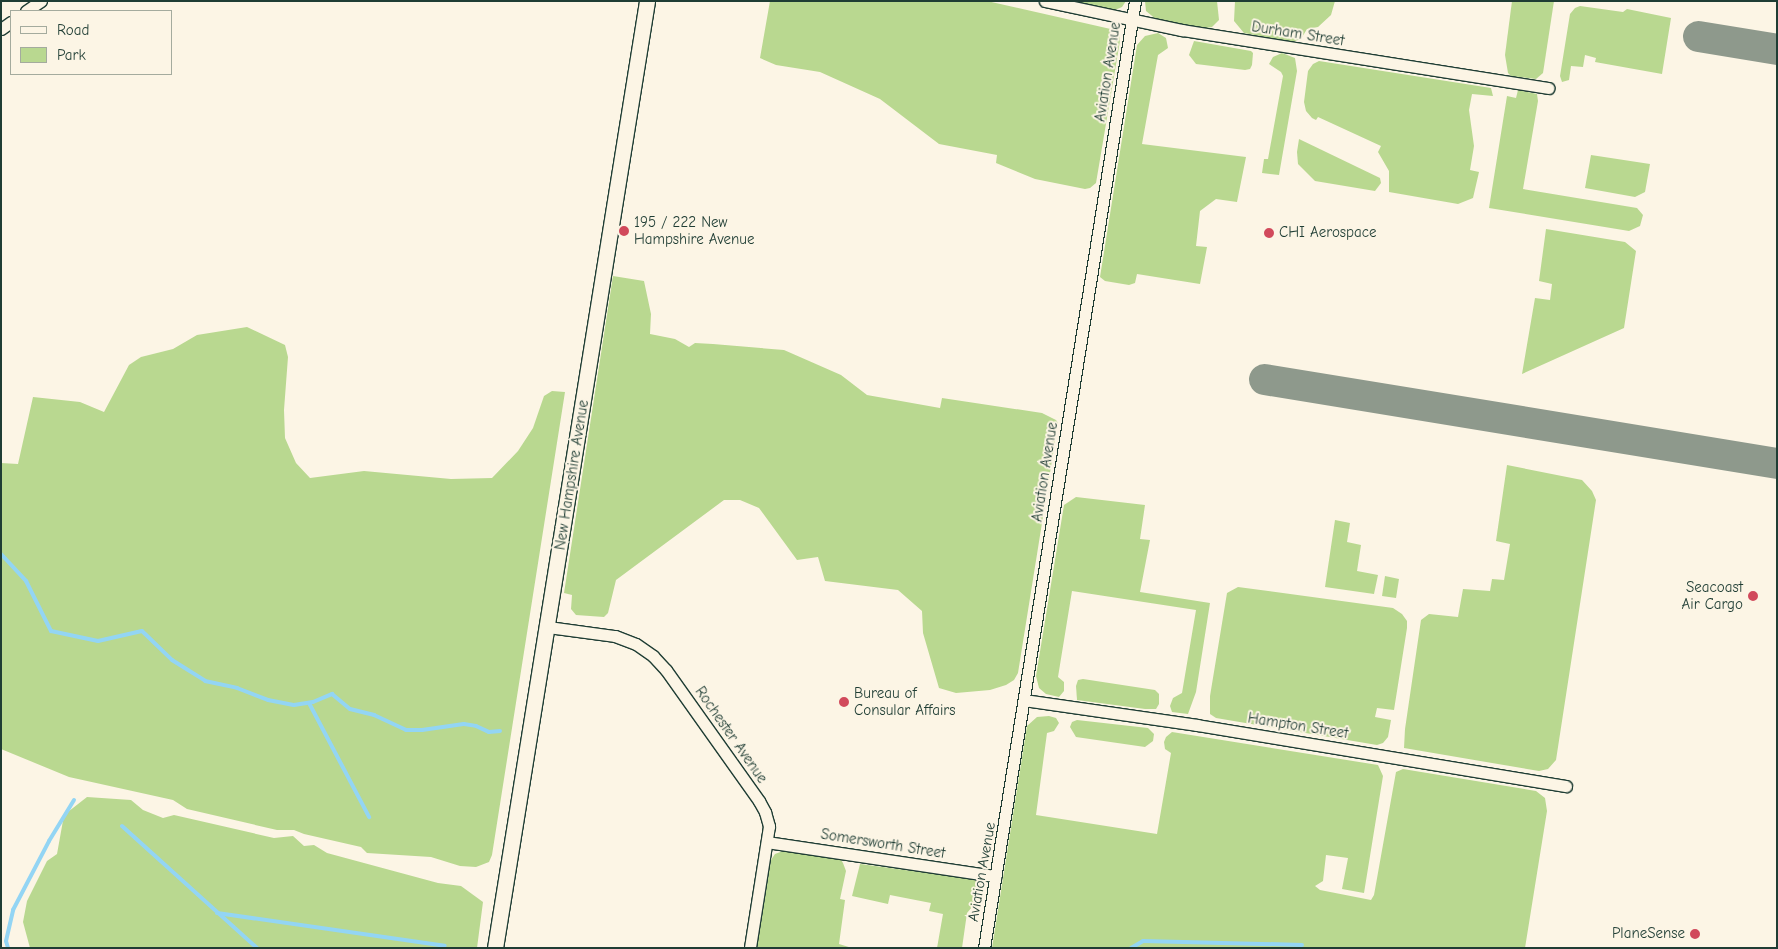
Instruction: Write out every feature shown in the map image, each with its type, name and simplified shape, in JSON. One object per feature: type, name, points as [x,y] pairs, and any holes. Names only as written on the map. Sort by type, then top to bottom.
[{"type":"street","points":[[28,10],[41,1]]},
{"type":"street","name":"New Hampshire Avenue","points":[[495,948],[647,1]]},
{"type":"street","name":"Durham Street","points":[[1045,1],[1223,37],[1548,88]]},
{"type":"street","name":"Aviation Avenue","points":[[984,948],[1135,1]]},
{"type":"street","name":"Rochester Avenue","points":[[548,627],[626,640],[646,650],[660,663],[759,800],[769,826],[750,948]]},
{"type":"street","name":"Hampton Street","points":[[1024,700],[1197,725],[1566,786]]},
{"type":"street","name":"Somersworth Street","points":[[767,842],[995,876]]},
{"type":"green space","points":[[770,1],[987,1],[1115,30],[1119,34],[1120,41],[1096,183],[1090,188],[1085,189],[1035,179],[996,163],[997,155],[939,144],[880,99],[820,72],[776,65],[760,58]]},
{"type":"green space","points":[[1072,1],[1126,1],[1122,7],[1115,10]]},
{"type":"green space","points":[[1145,1],[1217,1],[1219,20],[1212,27],[1206,28],[1157,20],[1146,11]]},
{"type":"green space","points":[[1235,1],[1335,1],[1331,15],[1318,27],[1307,29],[1301,39],[1292,42],[1244,33],[1234,21]]},
{"type":"green space","points":[[1512,1],[1554,1],[1543,73],[1536,79],[1511,76],[1508,73],[1505,55]]},
{"type":"green space","points":[[1580,6],[1623,12],[1627,9],[1671,18],[1662,74],[1595,62],[1596,58],[1585,55],[1583,67],[1571,66],[1569,80],[1562,82],[1560,76],[1570,14],[1575,8]]},
{"type":"green space","points":[[1158,33],[1166,38],[1168,48],[1158,55],[1142,144],[1246,157],[1237,202],[1216,199],[1200,211],[1196,246],[1207,247],[1200,284],[1137,274],[1135,283],[1129,285],[1105,281],[1100,277],[1137,45],[1145,36]]},
{"type":"green space","points":[[1194,41],[1251,51],[1253,53],[1252,65],[1250,69],[1245,70],[1196,64],[1189,55]]},
{"type":"green space","points":[[1282,53],[1295,58],[1297,71],[1279,175],[1262,173],[1264,159],[1268,159],[1283,76],[1281,72],[1269,64],[1273,57]]},
{"type":"green space","points":[[1319,61],[1491,88],[1493,96],[1472,94],[1469,110],[1474,146],[1470,170],[1479,172],[1473,198],[1458,204],[1389,192],[1389,171],[1378,152],[1381,146],[1318,117],[1316,120],[1306,111],[1304,102],[1308,71],[1313,64]]},
{"type":"green space","points":[[1518,90],[1537,94],[1538,101],[1523,189],[1637,208],[1643,215],[1640,226],[1629,231],[1489,208],[1507,96],[1516,98]]},
{"type":"green space","points":[[1299,139],[1380,178],[1381,183],[1375,191],[1315,181],[1298,164]]},
{"type":"green space","points":[[1591,155],[1650,164],[1645,192],[1635,197],[1585,188]]},
{"type":"green space","points":[[1546,229],[1625,242],[1636,251],[1624,328],[1522,374],[1535,298],[1550,300],[1552,284],[1539,281]]},
{"type":"green space","points":[[613,276],[644,281],[651,314],[650,334],[675,339],[689,347],[695,343],[784,350],[841,375],[867,395],[940,408],[942,398],[1042,413],[1056,420],[1058,423],[1018,673],[1014,680],[1006,685],[990,690],[956,693],[939,688],[923,633],[922,611],[898,590],[825,581],[818,557],[797,560],[759,508],[740,500],[724,500],[616,580],[608,613],[604,617],[576,615],[571,609],[572,595],[564,593]]},
{"type":"green space","points":[[247,327],[285,345],[288,357],[284,410],[285,438],[296,463],[310,478],[364,471],[451,479],[492,478],[518,451],[533,428],[544,396],[552,391],[565,392],[492,855],[489,862],[476,867],[460,866],[431,857],[367,853],[361,847],[294,830],[277,830],[187,809],[173,800],[69,777],[1,749],[1,463],[18,464],[33,397],[80,402],[104,412],[129,365],[141,357],[173,349],[197,335]]},
{"type":"green space","points":[[1507,465],[1582,480],[1592,491],[1596,500],[1556,760],[1548,769],[1539,771],[1404,748],[1405,729],[1421,620],[1429,614],[1458,617],[1463,589],[1490,591],[1492,579],[1504,580],[1510,544],[1496,541]]},
{"type":"green space","points":[[1076,497],[1145,505],[1140,539],[1150,540],[1140,592],[1210,603],[1196,692],[1188,714],[1172,712],[1170,706],[1173,698],[1182,693],[1196,610],[1072,591],[1058,677],[1064,682],[1064,691],[1059,697],[1046,694],[1039,688],[1036,676],[1064,505]]},
{"type":"green space","points":[[1335,520],[1350,523],[1347,542],[1361,545],[1357,571],[1378,575],[1374,594],[1325,587]]},
{"type":"green space","points":[[1385,576],[1399,579],[1396,598],[1382,596]]},
{"type":"green space","points":[[1238,587],[1393,608],[1402,614],[1407,621],[1407,628],[1394,710],[1377,708],[1375,717],[1391,720],[1388,737],[1383,743],[1377,745],[1216,718],[1210,714],[1210,696],[1227,593]]},
{"type":"green space","points":[[1083,679],[1155,690],[1159,694],[1159,704],[1156,709],[1145,709],[1077,700],[1076,686],[1078,680]]},
{"type":"green space","points":[[1049,716],[1056,718],[1059,723],[1054,731],[1047,733],[1036,815],[1157,834],[1171,753],[1165,749],[1164,742],[1166,737],[1172,732],[1378,765],[1383,776],[1364,893],[1342,889],[1348,858],[1326,855],[1323,881],[1315,886],[1320,890],[1371,900],[1374,895],[1396,772],[1403,769],[1536,791],[1545,798],[1547,811],[1525,948],[992,948],[1027,726],[1037,717]]},
{"type":"green space","points":[[1077,720],[1148,728],[1154,734],[1153,741],[1145,747],[1076,737],[1070,727],[1072,722]]},
{"type":"green space","points":[[87,797],[131,800],[143,810],[163,818],[174,815],[274,838],[293,836],[304,846],[314,845],[327,853],[438,883],[461,886],[483,902],[477,948],[30,948],[23,922],[27,901],[47,861],[57,854],[64,815]]},
{"type":"green space","points":[[783,851],[841,860],[846,871],[840,899],[845,900],[839,944],[852,948],[757,948],[771,860],[775,854]]},
{"type":"green space","points":[[860,864],[972,879],[980,883],[983,889],[981,905],[972,907],[967,913],[962,948],[937,948],[943,914],[929,911],[931,903],[890,895],[888,904],[852,896]]},
{"type":"waterway","points":[[1,554],[26,581],[51,631],[98,641],[142,631],[172,660],[205,681],[237,688],[268,700],[294,705],[313,702],[332,694],[350,709],[374,715],[406,730],[422,730],[464,724],[476,726],[489,732],[500,731]]},
{"type":"waterway","points":[[309,703],[369,817]]},
{"type":"waterway","points":[[8,948],[6,941],[13,910],[49,841],[74,800]]},
{"type":"waterway","points":[[122,826],[257,948]]},
{"type":"waterway","points":[[217,913],[445,946]]},
{"type":"waterway","points":[[1131,948],[1143,941],[1302,945]]},
{"type":"taxiway","points":[[1698,36],[1777,49]]},
{"type":"taxiway","points":[[1264,379],[1777,463]]},
{"type":"place","name":"195 / 222 New Hampshire Avenue","points":[[624,231]]},
{"type":"place","name":"CHI Aerospace","points":[[1269,233]]},
{"type":"place","name":"Seacoast Air Cargo","points":[[1753,596]]},
{"type":"place","name":"Bureau of Consular Affairs","points":[[844,702]]},
{"type":"place","name":"PlaneSense","points":[[1695,934]]}]
